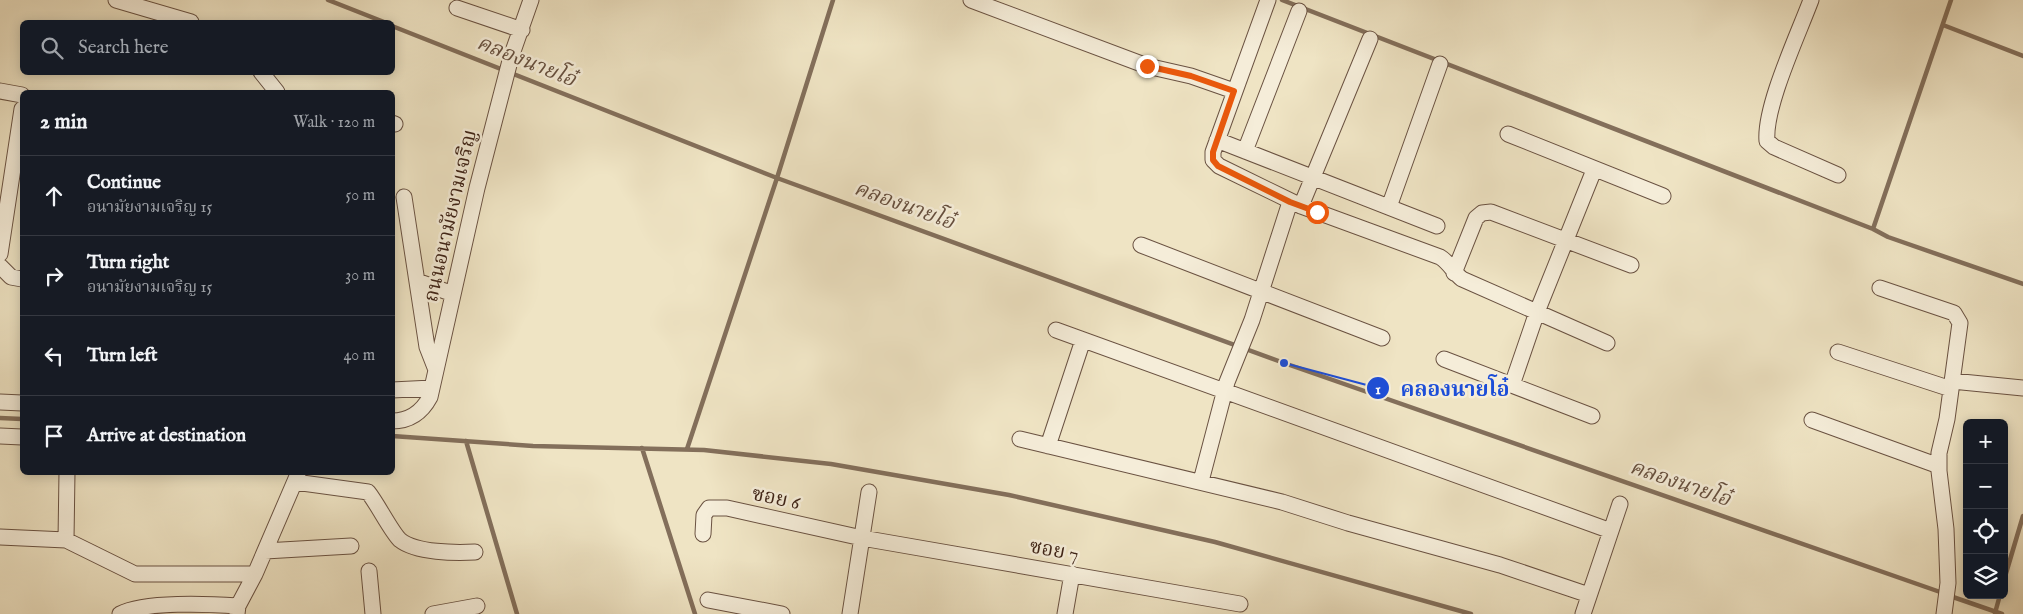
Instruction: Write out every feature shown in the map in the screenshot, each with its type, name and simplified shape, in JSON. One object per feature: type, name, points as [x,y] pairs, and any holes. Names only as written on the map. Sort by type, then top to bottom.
[{"type":"street","points":[[116,0],[184,20]]},
{"type":"street","name":"ถนนอนามัยงามเจริญ","points":[[395,420],[412,417],[424,409],[432,388],[476,188],[511,58],[531,0]]},
{"type":"street","points":[[971,0],[1010,7],[1147,66],[1191,76],[1234,91]]},
{"type":"street","points":[[1811,0],[1772,107],[1766,127],[1767,141],[1774,147],[1838,175]]},
{"type":"street","points":[[1266,5],[1217,140],[1213,160],[1218,166],[1296,204],[1440,257],[1449,263],[1454,273],[1462,279],[1607,343]]},
{"type":"street","points":[[457,8],[522,30]]},
{"type":"street","points":[[1245,151],[1299,11]]},
{"type":"street","points":[[1201,481],[1224,391],[1262,291],[1296,204],[1314,176],[1370,39]]},
{"type":"street","points":[[1389,207],[1440,64]]},
{"type":"street","points":[[263,75],[275,90]]},
{"type":"street","points":[[0,91],[20,95]]},
{"type":"street","points":[[0,254],[6,183],[20,118]]},
{"type":"street","points":[[1508,134],[1663,196]]},
{"type":"street","points":[[1217,140],[1314,176],[1437,226]]},
{"type":"street","points":[[1512,385],[1537,312],[1594,170]]},
{"type":"street","points":[[404,197],[427,347],[436,370]]},
{"type":"street","points":[[1454,273],[1476,218],[1482,213],[1491,212],[1631,265]]},
{"type":"street","points":[[1141,245],[1382,338]]},
{"type":"street","points":[[0,266],[11,277],[20,279]]},
{"type":"street","points":[[417,281],[453,294]]},
{"type":"street","points":[[1880,288],[1958,316],[1960,323],[1947,418],[1939,453],[1947,538],[1948,583],[1944,614]]},
{"type":"street","points":[[1056,330],[1611,532]]},
{"type":"street","points":[[1048,446],[1083,340]]},
{"type":"street","points":[[1838,352],[1952,385],[2023,388]]},
{"type":"street","points":[[1444,359],[1592,416]]},
{"type":"street","points":[[395,390],[432,388]]},
{"type":"street","points":[[0,402],[20,403]]},
{"type":"street","points":[[1812,420],[1939,466]]},
{"type":"street","points":[[0,436],[20,437]]},
{"type":"street","points":[[1020,439],[1282,502],[1348,523],[1500,565],[1589,595]]},
{"type":"street","points":[[66,540],[67,475]]},
{"type":"street","points":[[120,614],[132,609],[169,606],[237,610],[255,574],[297,477],[368,492],[396,536],[409,546],[451,553],[475,552]]},
{"type":"street","points":[[850,614],[869,492]]},
{"type":"street","points":[[1583,614],[1620,504]]},
{"type":"street","name":"ซอย 6","points":[[703,534],[704,515],[708,508],[718,508],[862,538]]},
{"type":"street","points":[[0,538],[66,540],[135,574],[255,574]]},
{"type":"street","name":"ซอย 7","points":[[862,538],[1240,604]]},
{"type":"street","points":[[265,551],[351,546]]},
{"type":"street","points":[[369,571],[373,614]]},
{"type":"street","points":[[1065,614],[1072,574]]},
{"type":"street","points":[[708,600],[782,614]]},
{"type":"street","points":[[433,614],[478,606]]},
{"type":"waterway","name":"คลองนายโอ๋","points":[[328,0],[379,20]]},
{"type":"waterway","points":[[687,449],[777,178],[833,0]]},
{"type":"waterway","points":[[1282,0],[1873,229]]},
{"type":"waterway","points":[[1951,0],[1873,229],[1888,237],[2023,284]]},
{"type":"waterway","points":[[1943,25],[2023,56]]},
{"type":"waterway","name":"คลองนายโอ๋","points":[[395,27],[777,178],[1284,363],[1943,593]]},
{"type":"waterway","points":[[0,418],[20,419]]},
{"type":"waterway","points":[[395,436],[533,446],[704,450],[831,464],[1009,495],[1215,542],[1471,614]]},
{"type":"waterway","points":[[466,441],[517,614]]},
{"type":"waterway","points":[[642,448],[695,614]]},
{"type":"waterway","points":[[2008,567],[2023,516]]},
{"type":"waterway","name":"คลองนายโอ๋","points":[[1950,596],[2002,614]]},
{"type":"waterway","points":[[1995,613],[1999,599]]},
{"type":"place","name":"คลองนายโอ๋","points":[[1284,363]]},
{"type":"route","points":[[1147,66],[1191,76],[1234,91],[1213,152],[1213,160],[1218,166],[1290,202],[1317,212]]}]
